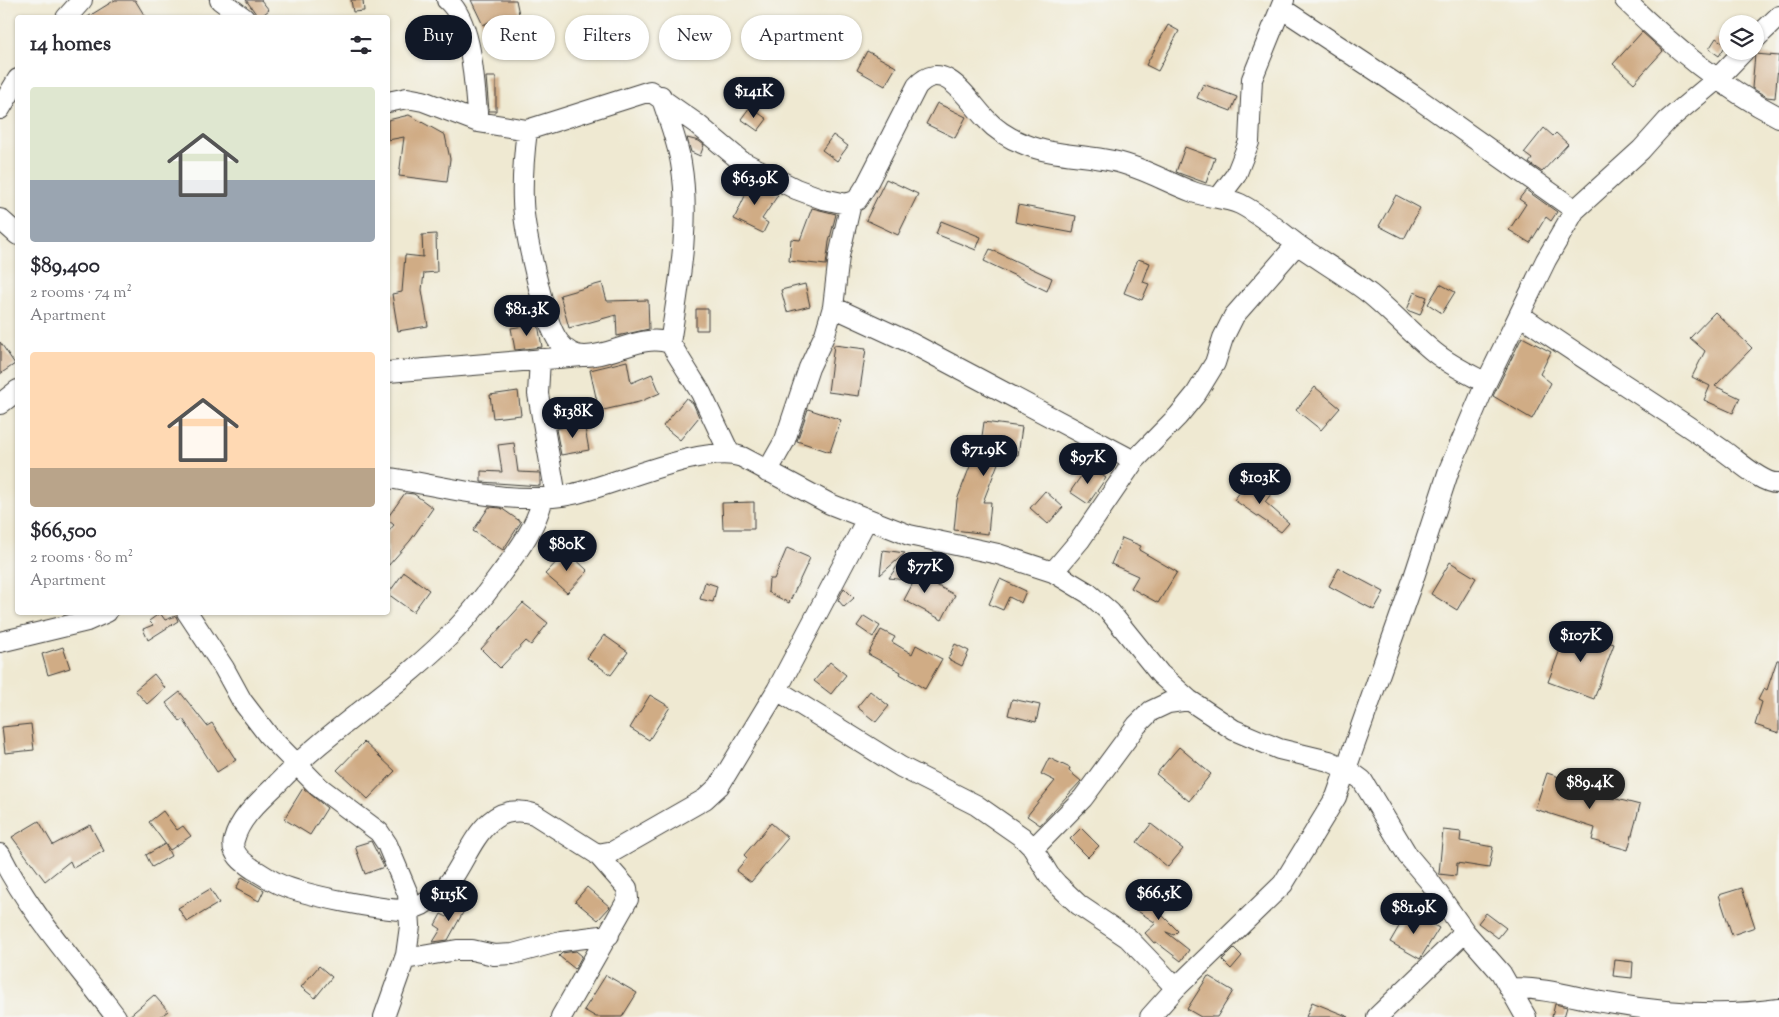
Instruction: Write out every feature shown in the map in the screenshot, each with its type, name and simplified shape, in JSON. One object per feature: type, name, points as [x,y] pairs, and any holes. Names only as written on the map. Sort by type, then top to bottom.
[{"type":"street","points":[[69,15],[82,0]]},
{"type":"street","points":[[220,0],[240,15]]},
{"type":"street","points":[[447,0],[459,12],[467,38],[478,122]]},
{"type":"street","points":[[1625,0],[1654,28],[1716,80],[1779,118]]},
{"type":"street","points":[[1220,196],[1236,175],[1249,142],[1252,79],[1282,4],[1576,210]]},
{"type":"street","points":[[1764,31],[1779,16]]},
{"type":"street","points":[[1150,1017],[1176,988],[1283,884],[1336,797],[1448,470],[1486,383],[1546,260],[1576,210],[1641,150],[1667,121],[1716,80],[1735,60]]},
{"type":"street","points":[[390,102],[407,98],[423,101],[478,122],[527,130],[650,90],[661,96],[751,167],[823,199],[851,203],[857,200],[866,186],[917,86],[925,78],[932,76],[941,77],[961,89],[986,120],[1024,144],[1053,152],[1121,163],[1210,198],[1220,196],[1270,221],[1296,244],[1368,293],[1404,323],[1434,352],[1486,383]]},
{"type":"street","points":[[0,109],[15,83]]},
{"type":"street","points":[[661,96],[677,143],[684,184],[684,231],[670,343],[701,393],[730,454]]},
{"type":"street","points":[[527,130],[522,168],[523,204],[530,251],[548,317],[558,341],[569,352],[585,356]]},
{"type":"street","points":[[767,472],[785,440],[808,368],[825,334],[833,307],[839,256],[851,203]]},
{"type":"street","points":[[0,219],[15,232]]},
{"type":"street","points":[[1053,572],[1080,540],[1134,461],[1178,416],[1196,394],[1215,363],[1223,338],[1234,316],[1296,244]]},
{"type":"street","points":[[833,307],[911,342],[1134,461]]},
{"type":"street","points":[[1520,316],[1596,368],[1672,415],[1757,475],[1775,484],[1779,483]]},
{"type":"street","points":[[390,372],[585,356],[655,340],[670,343]]},
{"type":"street","points":[[540,359],[538,394],[549,497],[534,526],[483,597],[454,631],[296,764],[256,804],[242,824],[234,839],[233,847],[238,857],[251,868],[280,884],[331,897],[409,911],[435,896],[445,886],[479,832],[492,820],[508,813],[526,812],[534,814],[597,854],[629,891],[628,903],[562,1017]]},
{"type":"street","points":[[0,404],[15,392]]},
{"type":"street","points":[[390,478],[500,497],[549,497],[619,482],[682,460],[730,454],[742,458],[830,504],[909,535],[998,554],[1053,572],[1088,593],[1110,612],[1160,674],[1189,700],[1234,730],[1279,749],[1329,761],[1347,769],[1362,780],[1408,856],[1430,882],[1465,932],[1501,973],[1526,1017]]},
{"type":"street","points":[[597,854],[614,851],[705,799],[726,775],[777,690],[867,519]]},
{"type":"street","points":[[0,642],[87,621],[100,615]]},
{"type":"street","points":[[189,615],[224,668],[242,701],[268,735],[319,787],[379,832],[387,844],[405,888],[410,926],[405,959],[384,1017]]},
{"type":"street","points":[[1034,849],[1083,798],[1137,725],[1151,711],[1158,700],[1160,674]]},
{"type":"street","points":[[777,690],[901,767],[976,805],[1022,837],[1034,849],[1049,875],[1057,884],[1079,905],[1128,938],[1176,988]]},
{"type":"street","points":[[1151,711],[1168,703],[1189,700]]},
{"type":"street","points":[[0,854],[14,882],[42,922],[116,1017]]},
{"type":"street","points":[[1377,1017],[1465,932]]},
{"type":"street","points":[[405,959],[457,950],[472,950],[494,955],[513,954],[561,941],[609,935]]},
{"type":"street","points":[[1511,988],[1552,990],[1608,1003],[1657,1010],[1728,1013],[1779,1009]]},
{"type":"building","points":[[115,0],[135,0],[144,15],[91,15]]},
{"type":"building","points":[[246,0],[261,0],[269,10],[263,15],[257,15]]},
{"type":"building","points":[[351,0],[363,0],[364,11],[353,12]]},
{"type":"building","points":[[471,0],[516,0],[519,15],[482,15],[482,23]]},
{"type":"building","points":[[1168,25],[1179,31],[1158,71],[1146,65]]},
{"type":"building","points":[[1642,32],[1663,51],[1634,83],[1613,64]]},
{"type":"building","points":[[1716,38],[1719,40],[1719,56],[1709,49]]},
{"type":"building","points":[[867,51],[896,67],[885,86],[857,70]]},
{"type":"building","points":[[1764,55],[1779,56],[1775,98],[1767,97],[1752,88],[1754,60],[1764,60]]},
{"type":"building","points":[[486,77],[496,77],[496,111],[489,111]]},
{"type":"building","points":[[1203,84],[1237,97],[1231,111],[1197,98]]},
{"type":"building","points":[[937,103],[966,117],[955,138],[926,124]]},
{"type":"building","points":[[750,107],[767,119],[758,131],[741,119]]},
{"type":"building","points":[[409,115],[445,135],[450,159],[447,182],[399,176],[404,137],[390,140],[390,120]]},
{"type":"building","points":[[1544,128],[1553,136],[1556,133],[1568,144],[1542,172],[1529,163],[1532,159],[1524,153]]},
{"type":"building","points":[[833,135],[848,146],[837,161],[822,150]]},
{"type":"building","points":[[687,138],[699,141],[704,145],[700,156],[691,152]]},
{"type":"building","points":[[1185,147],[1215,158],[1206,183],[1176,172]]},
{"type":"building","points":[[750,179],[778,195],[762,219],[768,223],[763,233],[734,219],[745,196],[740,192]]},
{"type":"building","points":[[886,179],[918,194],[898,235],[866,220]]},
{"type":"building","points":[[1526,190],[1557,212],[1551,221],[1546,217],[1530,243],[1509,230],[1526,204],[1519,199]]},
{"type":"building","points":[[1396,195],[1420,208],[1404,239],[1379,226]]},
{"type":"building","points":[[1018,205],[1076,216],[1073,233],[1015,222]]},
{"type":"building","points":[[812,208],[836,214],[826,265],[789,261],[791,239],[800,240]]},
{"type":"building","points":[[941,221],[981,237],[976,250],[936,234]]},
{"type":"building","points":[[436,234],[437,272],[424,273],[422,290],[428,326],[398,331],[392,294],[402,292],[405,255],[423,257],[422,235]]},
{"type":"building","points":[[990,249],[1052,278],[1047,291],[984,261]]},
{"type":"building","points":[[1138,259],[1150,263],[1143,282],[1149,284],[1142,300],[1124,293]]},
{"type":"building","points":[[602,283],[607,301],[648,300],[649,329],[617,336],[616,315],[569,328],[560,295]]},
{"type":"building","points":[[805,284],[810,306],[787,312],[781,290]]},
{"type":"building","points":[[1440,284],[1455,292],[1442,313],[1428,304]]},
{"type":"building","points":[[1414,292],[1427,297],[1420,315],[1407,310]]},
{"type":"building","points":[[696,309],[708,309],[708,330],[696,330]]},
{"type":"building","points":[[1715,312],[1752,348],[1715,386],[1740,398],[1733,413],[1704,400],[1710,386],[1692,377],[1705,351],[1690,338]]},
{"type":"building","points":[[538,324],[542,347],[515,350],[511,328]]},
{"type":"building","points":[[1522,337],[1551,352],[1540,374],[1551,383],[1532,419],[1493,396]]},
{"type":"building","points":[[0,342],[15,364],[0,374]]},
{"type":"building","points":[[834,345],[866,349],[859,396],[828,392]]},
{"type":"building","points":[[627,361],[631,383],[652,374],[660,393],[639,402],[599,411],[590,370]]},
{"type":"building","points":[[1315,387],[1340,408],[1321,430],[1296,410]]},
{"type":"building","points":[[518,391],[521,415],[493,418],[490,395]]},
{"type":"building","points":[[686,398],[693,403],[699,417],[680,440],[663,426]]},
{"type":"building","points":[[808,409],[841,420],[830,452],[797,441]]},
{"type":"building","points":[[984,422],[1022,427],[1018,455],[1002,453],[983,502],[991,502],[988,534],[954,530],[957,500],[974,456],[979,458]]},
{"type":"building","points":[[584,423],[589,450],[561,455],[556,429]]},
{"type":"building","points":[[514,443],[518,472],[540,473],[540,486],[481,482],[481,471],[502,472],[498,445]]},
{"type":"building","points":[[1088,466],[1106,478],[1088,504],[1070,492]]},
{"type":"building","points":[[1250,479],[1271,494],[1265,502],[1289,523],[1281,532],[1234,500]]},
{"type":"building","points":[[1045,491],[1063,507],[1048,524],[1030,508]]},
{"type":"building","points":[[405,493],[414,494],[433,508],[410,541],[390,564],[390,530],[394,525],[390,522],[390,514]]},
{"type":"building","points":[[754,502],[754,529],[723,529],[722,503]]},
{"type":"building","points":[[489,507],[501,508],[521,522],[503,550],[473,531]]},
{"type":"building","points":[[1122,538],[1141,546],[1139,550],[1177,572],[1158,603],[1131,588],[1138,576],[1111,564]]},
{"type":"building","points":[[787,548],[810,558],[789,603],[768,592],[769,579],[774,579]]},
{"type":"building","points":[[883,550],[905,553],[880,575]]},
{"type":"building","points":[[567,551],[588,571],[567,593],[545,574]]},
{"type":"building","points":[[1450,562],[1476,578],[1457,610],[1431,594]]},
{"type":"building","points":[[898,565],[955,595],[942,620],[904,600],[914,581],[889,578]]},
{"type":"building","points":[[1339,568],[1384,592],[1374,610],[1329,586]]},
{"type":"building","points":[[404,572],[429,590],[413,612],[390,595],[390,591]]},
{"type":"building","points":[[1000,579],[1026,591],[1021,603],[1009,597],[1003,610],[989,604]]},
{"type":"building","points":[[705,582],[717,586],[713,602],[700,599]]},
{"type":"building","points":[[844,588],[854,598],[844,607],[838,600]]},
{"type":"building","points":[[523,603],[548,623],[531,645],[526,641],[500,668],[481,649]]},
{"type":"building","points":[[157,615],[161,615],[165,620],[176,616],[178,621],[148,640],[143,629],[153,625],[149,621]]},
{"type":"building","points":[[864,616],[880,626],[873,637],[857,626]]},
{"type":"building","points":[[1568,628],[1614,644],[1594,699],[1548,682]]},
{"type":"building","points":[[881,630],[895,637],[892,642],[912,654],[916,645],[942,659],[925,689],[900,674],[901,672],[868,654]]},
{"type":"building","points":[[604,635],[628,652],[611,675],[587,658]]},
{"type":"building","points":[[955,644],[969,651],[962,666],[948,659]]},
{"type":"building","points":[[63,647],[70,668],[48,675],[42,654]]},
{"type":"building","points":[[1777,660],[1779,660],[1779,733],[1755,725],[1762,702],[1758,700],[1764,688],[1767,690]]},
{"type":"building","points":[[830,662],[846,675],[831,694],[814,681]]},
{"type":"building","points":[[154,674],[165,688],[147,704],[135,690]]},
{"type":"building","points":[[870,691],[889,706],[876,722],[857,707]]},
{"type":"building","points":[[180,692],[207,726],[212,723],[236,760],[217,772],[183,719],[180,721],[166,703]]},
{"type":"building","points":[[650,695],[670,707],[649,740],[630,728]]},
{"type":"building","points":[[1012,699],[1040,705],[1036,722],[1008,715]]},
{"type":"building","points":[[31,724],[34,750],[5,753],[2,727]]},
{"type":"building","points":[[364,742],[395,771],[368,799],[337,770]]},
{"type":"building","points":[[1179,747],[1211,774],[1189,801],[1156,774]]},
{"type":"building","points":[[1049,758],[1070,768],[1069,771],[1081,781],[1040,825],[1027,816],[1055,781],[1041,774]]},
{"type":"building","points":[[1547,773],[1587,786],[1585,791],[1640,805],[1628,850],[1592,840],[1595,828],[1535,809]]},
{"type":"building","points":[[303,788],[327,808],[310,835],[284,819]]},
{"type":"building","points":[[163,811],[177,830],[183,826],[191,836],[170,850],[149,822]]},
{"type":"building","points":[[39,821],[53,845],[90,825],[104,851],[73,868],[70,861],[45,881],[12,837]]},
{"type":"building","points":[[771,823],[788,838],[751,882],[736,871],[747,858],[744,855]]},
{"type":"building","points":[[1151,824],[1183,849],[1168,867],[1137,842]]},
{"type":"building","points":[[1081,828],[1099,846],[1088,857],[1070,839]]},
{"type":"building","points":[[1443,830],[1461,832],[1460,841],[1493,847],[1489,868],[1457,863],[1456,876],[1439,874]]},
{"type":"building","points":[[371,841],[384,867],[365,874],[355,846]]},
{"type":"building","points":[[165,844],[171,856],[152,867],[146,855]]},
{"type":"building","points":[[242,877],[264,890],[259,901],[236,889]]},
{"type":"building","points":[[1150,882],[1169,895],[1158,911],[1178,931],[1174,935],[1166,932],[1189,950],[1181,961],[1156,942],[1154,943],[1145,933],[1156,923],[1133,908]]},
{"type":"building","points":[[587,887],[610,907],[598,920],[575,901]]},
{"type":"building","points":[[1742,888],[1755,927],[1732,935],[1719,895]]},
{"type":"building","points":[[210,889],[219,903],[187,922],[178,908]]},
{"type":"building","points":[[457,901],[466,907],[448,940],[433,942],[441,929],[435,925],[441,914],[447,917]]},
{"type":"building","points":[[1408,911],[1439,928],[1420,959],[1390,942]]},
{"type":"building","points":[[1486,913],[1506,928],[1498,938],[1478,923]]},
{"type":"building","points":[[1234,948],[1242,956],[1231,969],[1222,960]]},
{"type":"building","points":[[576,951],[582,956],[575,969],[559,956],[562,953]]},
{"type":"building","points":[[1615,960],[1633,962],[1632,978],[1613,976]]},
{"type":"building","points":[[319,966],[332,977],[315,998],[301,987]]},
{"type":"building","points":[[606,975],[637,993],[622,1017],[596,1017],[584,1010]]},
{"type":"building","points":[[1208,976],[1233,991],[1217,1017],[1201,1017],[1187,1009]]},
{"type":"building","points":[[154,995],[168,1011],[160,1017],[128,1017]]},
{"type":"building","points":[[1312,1002],[1349,1017],[1306,1017]]},
{"type":"building","points":[[1555,1004],[1567,1007],[1564,1017],[1552,1017]]}]
